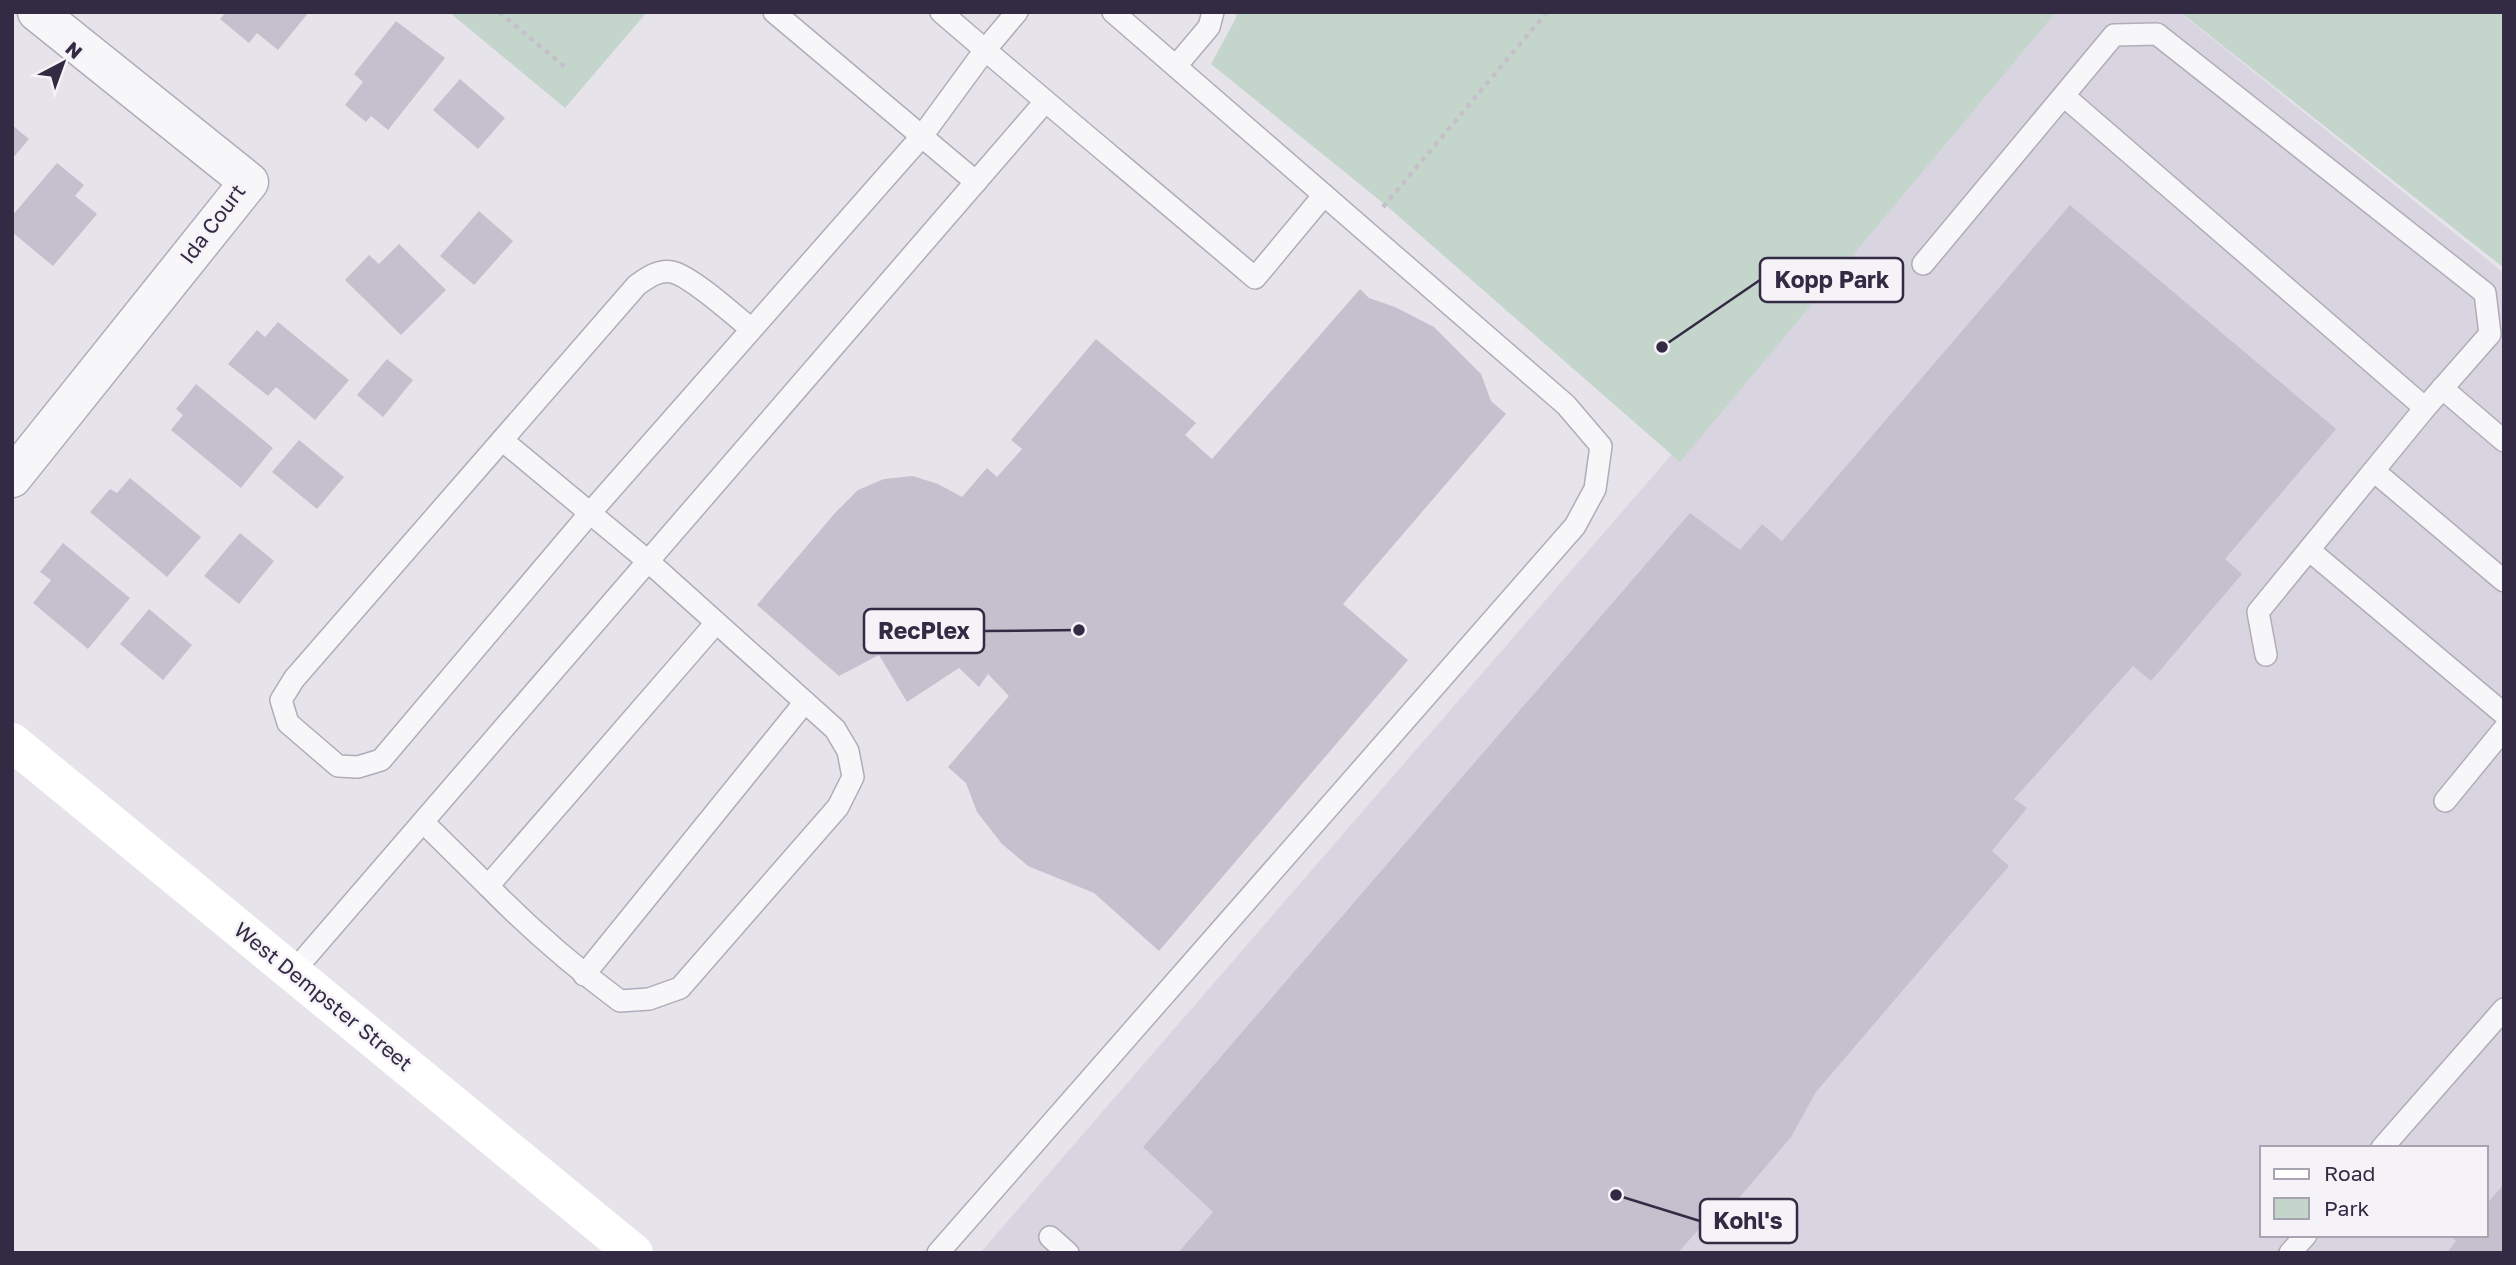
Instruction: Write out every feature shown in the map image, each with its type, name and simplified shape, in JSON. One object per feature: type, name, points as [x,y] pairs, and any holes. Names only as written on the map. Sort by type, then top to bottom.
[{"type":"main road","name":"West Dempster Street","points":[[16,753],[293,972],[634,1253]]},
{"type":"street","name":"Ida Court","points":[[12,478],[249,182],[37,12]]},
{"type":"lane","points":[[774,12],[976,183]]},
{"type":"lane","points":[[941,12],[1044,103],[1109,153],[1255,278],[1324,195]]},
{"type":"lane","points":[[751,329],[699,287],[671,271],[654,273],[637,285],[294,679],[281,701],[288,723],[338,766],[358,767],[381,760],[590,513],[922,136],[985,50],[1017,12]]},
{"type":"lane","points":[[938,1253],[1574,526],[1595,489],[1601,446],[1566,405],[1113,12]]},
{"type":"lane","points":[[1176,66],[1209,27],[1213,12]]},
{"type":"lane","points":[[1923,264],[2114,35],[2157,34],[2485,293],[2497,340],[2442,388],[2258,612],[2266,655]]},
{"type":"lane","points":[[2064,96],[2426,408]]},
{"type":"lane","points":[[293,972],[1044,103]]},
{"type":"lane","points":[[2442,388],[2504,441]]},
{"type":"lane","points":[[423,822],[522,921],[584,975],[620,1001],[649,999],[680,988],[838,807],[853,777],[848,751],[835,729],[649,562],[502,440]]},
{"type":"lane","points":[[2374,471],[2504,581]]},
{"type":"lane","points":[[2309,550],[2504,714]]},
{"type":"lane","points":[[488,886],[716,623]]},
{"type":"lane","points":[[584,975],[804,702]]},
{"type":"lane","points":[[2445,801],[2504,729]]},
{"type":"lane","points":[[2384,1146],[2504,1009]]},
{"type":"lane","points":[[1050,1237],[1068,1253]]},
{"type":"lane","points":[[2290,1253],[2304,1237]]},
{"type":"path","points":[[499,12],[565,67]]},
{"type":"path","points":[[1365,229],[1547,12]]},
{"type":"shaded area","points":[[2055,12],[2179,12],[2504,273],[2504,1253],[980,1253]]},
{"type":"green space","points":[[449,12],[647,12],[565,108]]},
{"type":"green space","points":[[1237,12],[2056,12],[1680,462],[1388,207],[1211,64]]},
{"type":"green space","points":[[2180,12],[2504,12],[2504,268]]},
{"type":"building","points":[[226,12],[309,12],[278,50],[257,33],[249,43],[220,19]]},
{"type":"building","points":[[396,21],[445,58],[388,130],[371,116],[366,122],[345,105],[363,82],[354,74]]},
{"type":"building","points":[[460,79],[505,118],[478,149],[433,110]]},
{"type":"building","points":[[12,125],[29,139],[12,159]]},
{"type":"building","points":[[57,163],[84,185],[75,196],[97,214],[53,266],[12,232],[12,216]]},
{"type":"building","points":[[2070,205],[2336,429],[2225,559],[2242,574],[2151,681],[2133,666],[2014,799],[2027,808],[1992,851],[2009,866],[1816,1092],[1791,1137],[1733,1205],[1725,1199],[1678,1253],[1178,1253],[1213,1212],[1143,1147],[1690,513],[1740,550],[1762,524],[1782,541]]},
{"type":"building","points":[[479,211],[513,241],[474,285],[440,256]]},
{"type":"building","points":[[399,244],[446,290],[401,335],[345,280],[369,255],[379,264]]},
{"type":"building","points":[[1360,289],[1369,298],[1395,307],[1434,327],[1481,374],[1491,401],[1506,414],[1343,604],[1408,660],[1159,951],[1094,893],[1028,866],[1002,844],[977,812],[966,783],[948,767],[1009,696],[988,674],[979,687],[959,668],[907,702],[879,655],[839,676],[757,605],[835,513],[858,490],[884,479],[913,476],[938,484],[962,497],[987,468],[997,477],[1022,449],[1011,440],[1096,339],[1196,423],[1185,435],[1212,459]]},
{"type":"building","points":[[278,322],[349,380],[315,420],[276,387],[268,396],[228,364],[257,330],[265,337]]},
{"type":"building","points":[[387,359],[413,380],[383,417],[357,395]]},
{"type":"building","points":[[196,384],[273,448],[241,488],[171,430],[183,415],[176,409]]},
{"type":"building","points":[[299,440],[344,477],[317,509],[272,472]]},
{"type":"building","points":[[130,478],[201,537],[167,577],[90,512],[110,489],[117,493]]},
{"type":"building","points":[[240,533],[274,561],[239,604],[204,576]]},
{"type":"building","points":[[63,543],[130,598],[88,649],[33,603],[51,580],[40,572]]},
{"type":"building","points":[[149,609],[192,645],[163,680],[120,644]]},
{"type":"building","points":[[2504,1184],[2504,1253],[2447,1253],[2456,1241],[2451,1237],[2488,1237],[2488,1203]]},
{"type":"place","name":"Kopp Park","points":[[1662,347]]},
{"type":"place","name":"RecPlex","points":[[1079,630]]},
{"type":"place","name":"Kohl's","points":[[1616,1195]]}]
